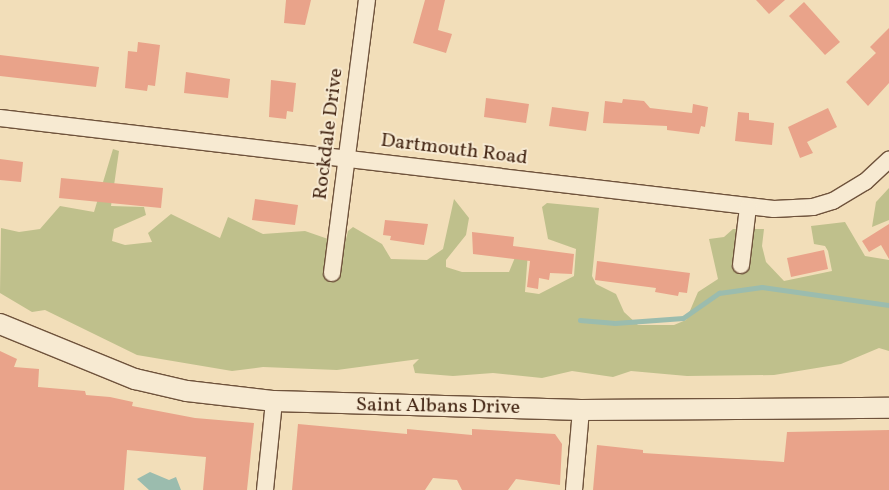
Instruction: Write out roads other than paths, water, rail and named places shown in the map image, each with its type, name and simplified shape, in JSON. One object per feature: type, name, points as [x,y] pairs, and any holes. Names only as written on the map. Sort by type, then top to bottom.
[{"type":"street","name":"Rockdale Drive","points":[[332,273],[367,0]]},
{"type":"street","name":"Dartmouth Road","points":[[0,118],[748,207],[795,210],[833,201],[865,182],[889,160]]},
{"type":"street","points":[[741,265],[748,207]]},
{"type":"street","name":"Saint Albans Drive","points":[[0,324],[136,379],[187,391],[274,401],[395,408],[581,410],[889,408]]},
{"type":"street","points":[[265,490],[274,401]]},
{"type":"street","points":[[574,490],[581,410]]},
{"type":"waterway","points":[[580,320],[615,323],[683,318],[719,293],[762,287],[889,305]]}]
